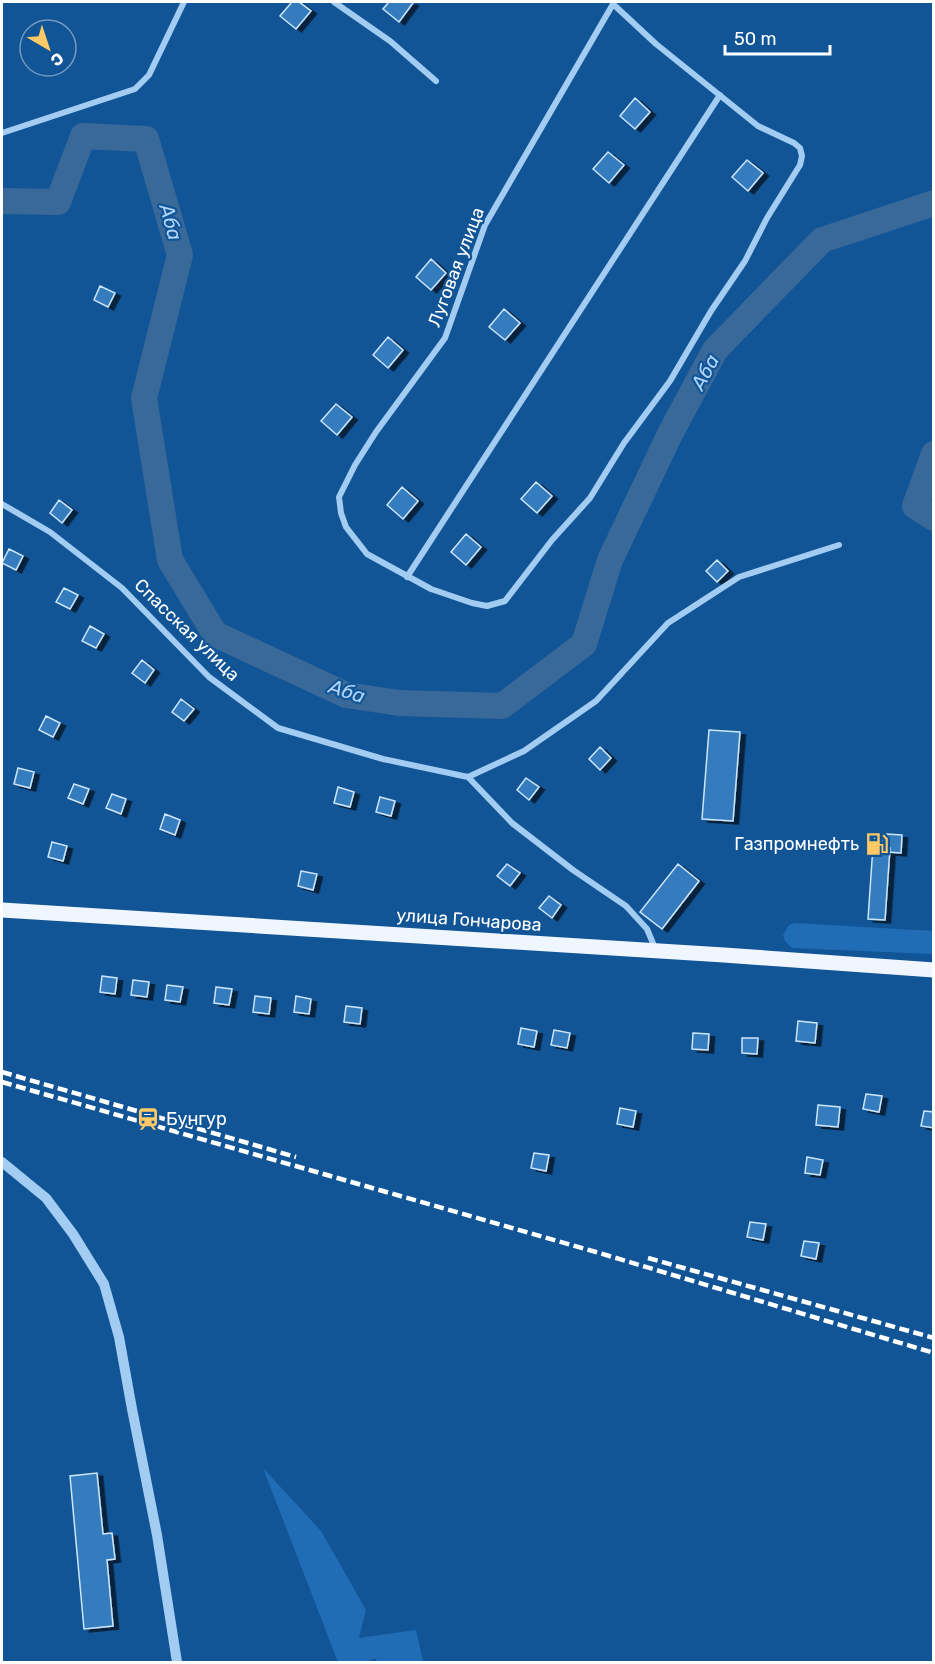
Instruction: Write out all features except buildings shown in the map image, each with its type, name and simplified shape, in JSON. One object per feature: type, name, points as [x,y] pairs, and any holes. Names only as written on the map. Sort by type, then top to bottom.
[{"type":"main road","name":"улица Гончарова","points":[[2,910],[933,970]]},
{"type":"street","points":[[2,133],[135,89],[149,75],[184,2]]},
{"type":"street","points":[[334,2],[390,41],[436,81]]},
{"type":"street","name":"Луговая улица","points":[[613,3],[656,44],[758,126],[800,148],[802,156],[800,165],[766,218],[745,261],[711,311],[670,381],[624,443],[590,498],[552,540],[506,601],[487,606],[472,603],[431,589],[367,554],[346,527],[339,497],[355,465],[376,432],[445,338],[485,225],[613,3]]},
{"type":"street","points":[[407,577],[720,95]]},
{"type":"street","name":"Спасская улица","points":[[2,504],[50,532],[122,588],[210,677],[278,728],[383,759],[468,777]]},
{"type":"street","points":[[656,952],[647,929],[626,906],[573,870],[512,823],[468,777],[524,751],[596,701],[668,623],[738,577],[839,545]]},
{"type":"street","points":[[2,1162],[46,1198],[73,1234],[104,1284],[119,1337],[157,1535],[177,1662]]},
{"type":"shaded area","points":[[795,923],[933,931],[933,954],[792,948],[783,935],[789,925]]},
{"type":"shaded area","points":[[263,1468],[321,1531],[366,1610],[359,1638],[416,1630],[423,1661],[429,1662],[375,1662],[377,1658],[364,1662],[338,1662]]},
{"type":"waterway","name":"Аба","points":[[2,201],[58,202],[83,136],[146,139],[180,255],[144,398],[170,560],[215,634],[346,695],[399,703],[502,706],[584,644],[610,560],[670,434],[715,350],[822,240],[934,203]]},
{"type":"waterway","name":"Аба","points":[[934,454],[915,506],[934,518]]},
{"type":"railway","points":[[2,1072],[296,1157]]},
{"type":"railway","points":[[2,1082],[596,1252],[934,1353]]},
{"type":"railway","points":[[648,1258],[934,1338]]},
{"type":"place","name":"Газпромнефть","points":[[877,844]]},
{"type":"place","name":"Бунгур","points":[[148,1119]]}]
